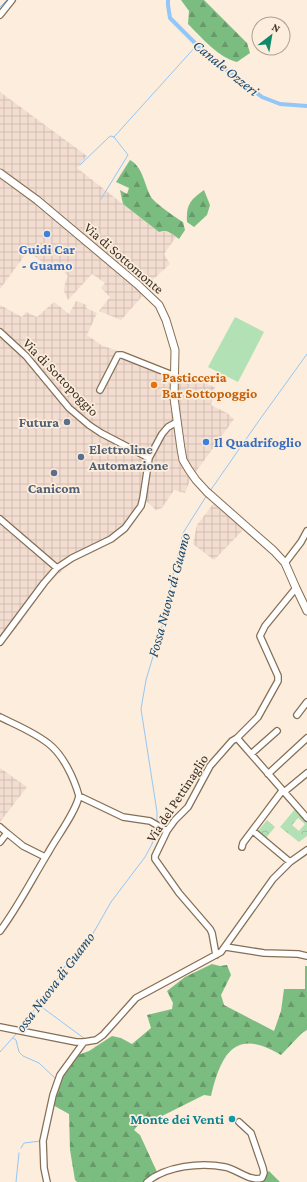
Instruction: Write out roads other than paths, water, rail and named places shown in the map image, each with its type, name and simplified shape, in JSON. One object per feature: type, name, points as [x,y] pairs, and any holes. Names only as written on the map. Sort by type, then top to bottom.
[{"type":"main road","name":"Via di Sottomonte","points":[[0,173],[37,200],[137,284],[159,305],[166,320],[175,350],[174,398],[183,460],[196,480],[209,494],[274,551],[285,563],[307,611]]},
{"type":"street","points":[[0,15],[12,0]]},
{"type":"street","name":"Via di Sottopoggio","points":[[0,332],[26,356],[69,408],[88,425],[149,458]]},
{"type":"street","points":[[100,390],[118,355],[122,355],[175,376]]},
{"type":"street","points":[[0,642],[57,568],[72,558],[111,539],[125,528],[141,506],[144,498],[149,458],[156,444],[168,427],[177,422]]},
{"type":"street","points":[[0,519],[57,568]]},
{"type":"street","points":[[285,563],[301,542],[307,531]]},
{"type":"street","name":"Via del Pettinaglio","points":[[216,955],[210,929],[179,893],[155,859],[156,852],[167,831],[175,820],[188,807],[212,763],[232,741],[258,718],[278,682],[278,676],[260,636],[265,626],[296,588]]},
{"type":"street","points":[[297,715],[307,702]]},
{"type":"street","points":[[0,717],[23,728],[49,744],[69,770],[78,796],[77,803],[16,908],[0,931]]},
{"type":"street","points":[[251,754],[277,731]]},
{"type":"street","points":[[237,738],[307,818]]},
{"type":"street","points":[[268,774],[307,738]]},
{"type":"street","points":[[242,847],[243,843],[283,792],[307,773]]},
{"type":"street","points":[[78,796],[123,817],[150,821],[167,831]]},
{"type":"street","points":[[0,827],[23,846],[45,857]]},
{"type":"street","points":[[253,831],[290,862]]},
{"type":"street","points":[[0,842],[7,833]]},
{"type":"street","points":[[0,1028],[84,1042],[96,1040],[136,998],[216,955],[226,947],[273,879],[290,862],[307,850]]},
{"type":"street","points":[[226,947],[230,949],[264,953],[298,954],[307,956]]},
{"type":"street","points":[[47,1182],[44,1168],[43,1141],[53,1094],[60,1075],[84,1042]]},
{"type":"street","points":[[147,1182],[156,1175],[164,1172],[195,1165],[225,1167],[247,1178],[258,1180],[262,1178],[264,1173],[263,1168],[250,1133],[239,1122]]},
{"type":"waterway","points":[[0,7],[7,0]]},
{"type":"waterway","name":"Canale Ozzeri","points":[[168,0],[170,18],[207,55],[262,97],[280,104],[307,106]]},
{"type":"waterway","points":[[114,137],[197,45]]},
{"type":"waterway","points":[[80,165],[111,136],[114,137],[128,155],[101,199]]},
{"type":"waterway","name":"Fossa Nuova di Guamo","points":[[210,491],[307,354]]},
{"type":"waterway","name":"Fossa Nuova di Guamo","points":[[157,822],[157,812],[141,709],[146,680],[165,616],[183,533],[207,495]]},
{"type":"waterway","name":"ossa Nuova di Guamo","points":[[21,1029],[39,1003],[46,998],[67,963],[87,944],[111,902],[145,857],[152,844],[156,828]]},
{"type":"waterway","points":[[39,1003],[43,1008],[85,1039]]},
{"type":"waterway","name":"ossa Nuova di Guamo","points":[[0,1052],[17,1033]]},
{"type":"waterway","points":[[13,1038],[16,1040],[19,1052],[23,1056],[39,1063],[56,1079]]},
{"type":"waterway","points":[[21,1148],[24,1143],[41,1141]]},
{"type":"waterway","points":[[16,1182],[19,1153]]},
{"type":"place","name":"Guidi Car - Guamo","points":[[47,234]]},
{"type":"place","name":"Pasticceria Bar Sottopoggio","points":[[154,385]]},
{"type":"place","name":"Futura","points":[[67,422]]},
{"type":"place","name":"Il Quadrifoglio","points":[[206,442]]},
{"type":"place","name":"Elettroline Automazione","points":[[81,457]]},
{"type":"place","name":"Canicom","points":[[54,473]]},
{"type":"place","name":"Monte dei Venti","points":[[232,1119]]}]
